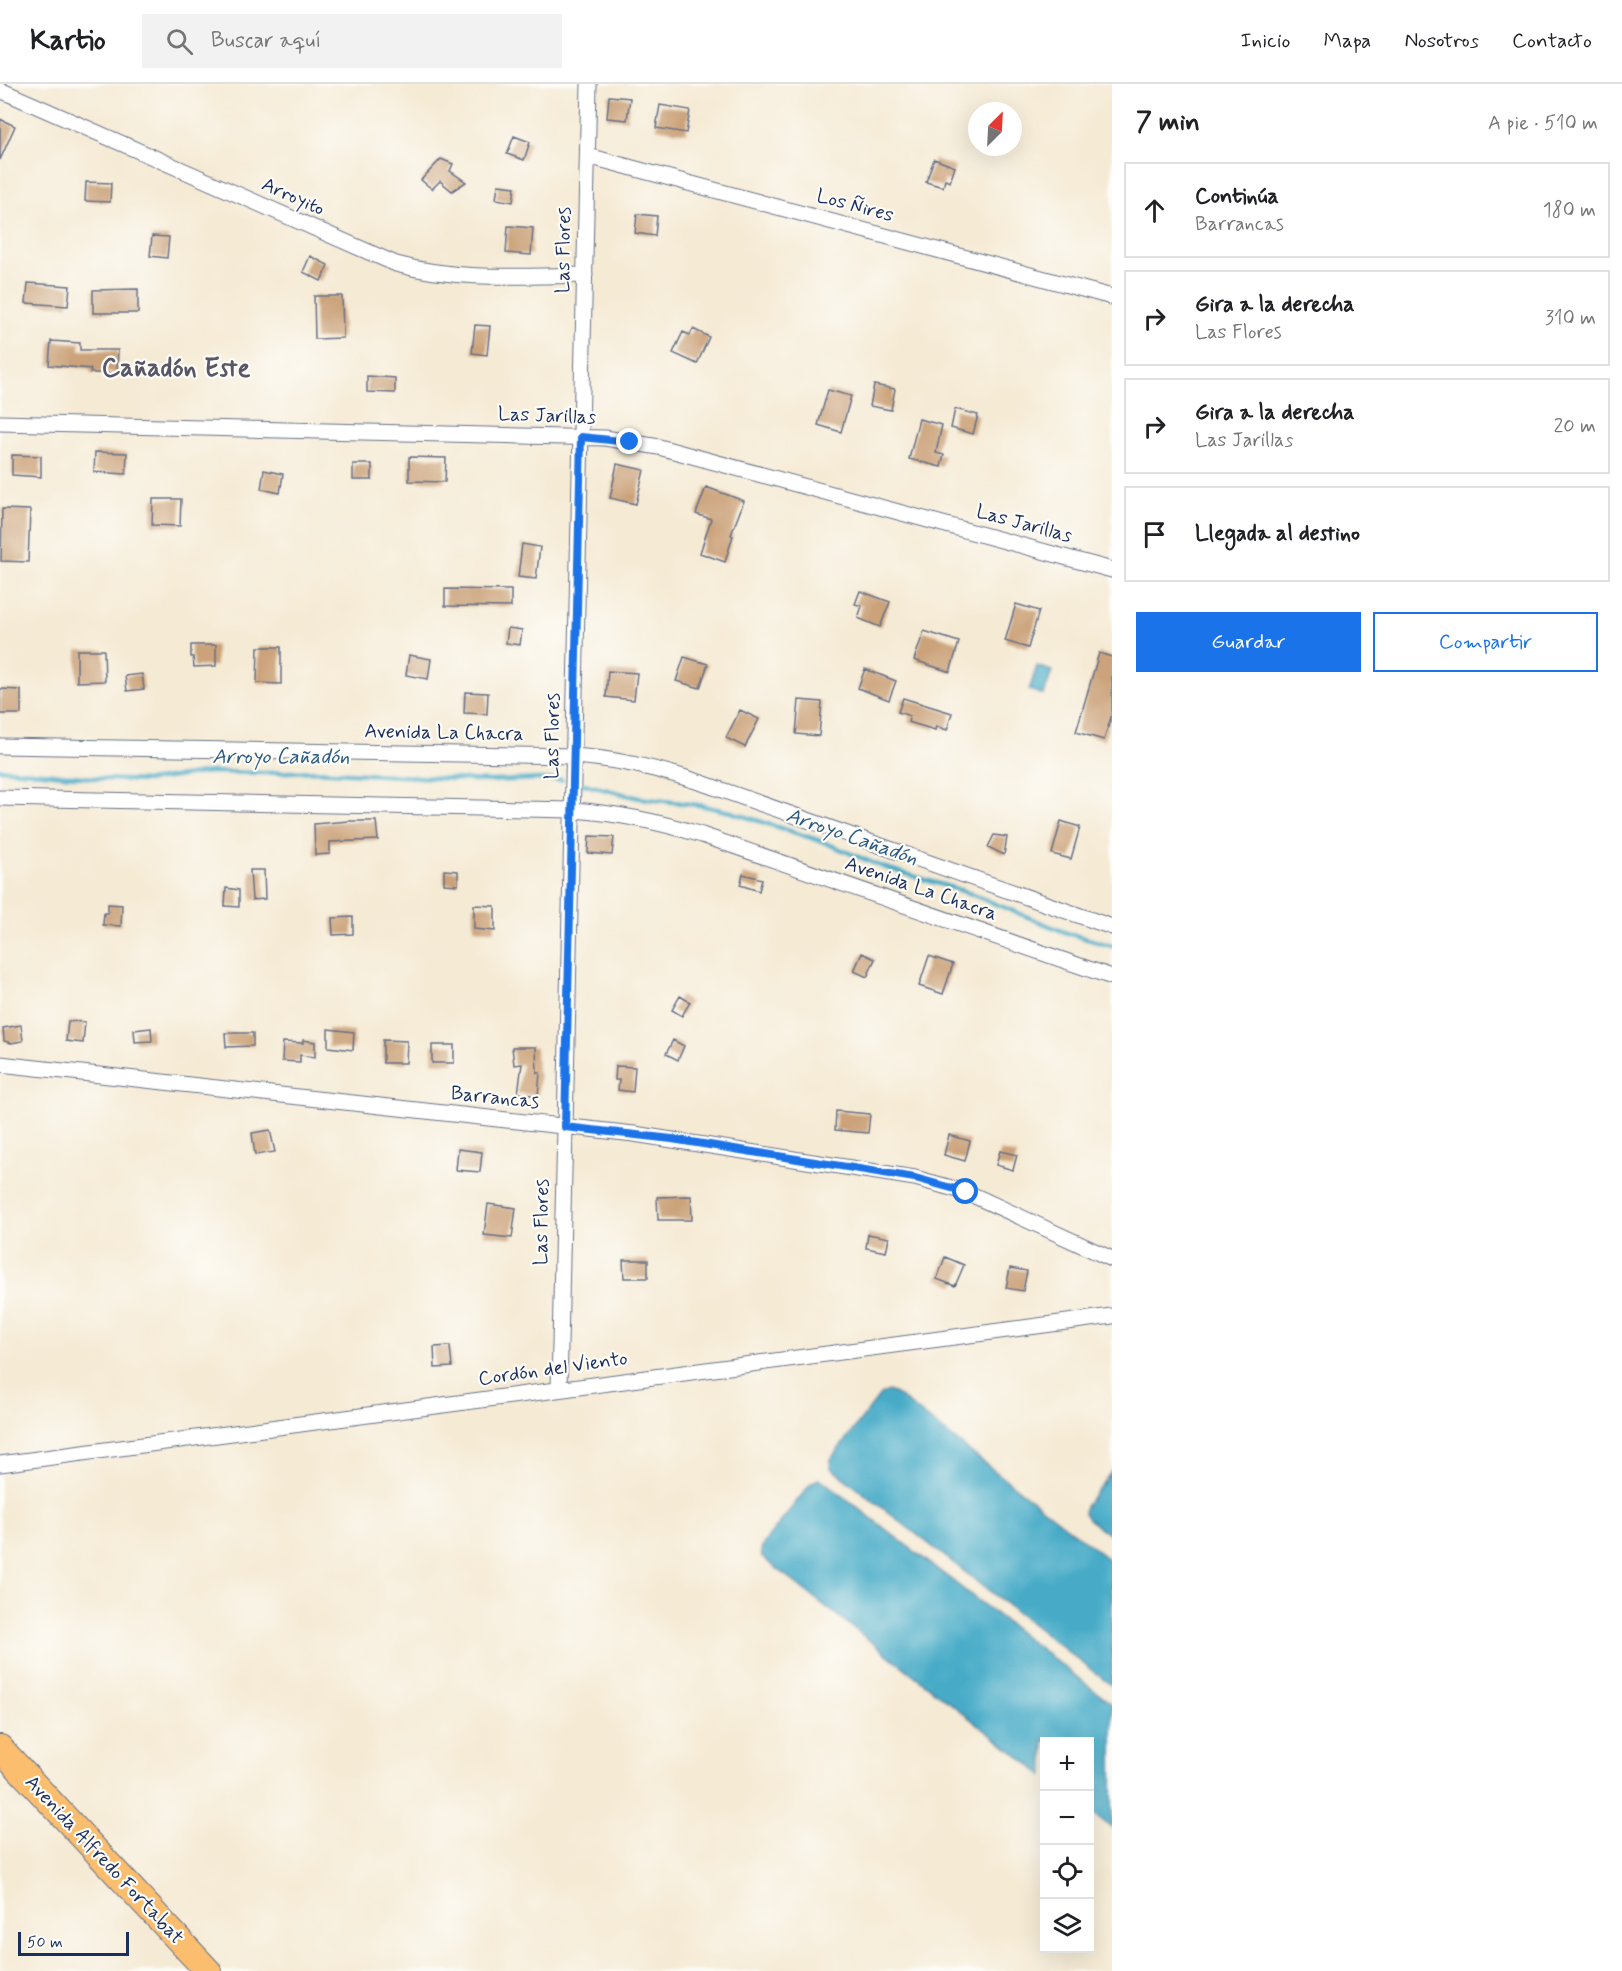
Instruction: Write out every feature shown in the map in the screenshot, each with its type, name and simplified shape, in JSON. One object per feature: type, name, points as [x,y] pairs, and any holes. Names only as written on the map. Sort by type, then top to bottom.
[{"type":"highway","name":"Avenida Alfredo Fortabat","points":[[0,1748],[208,1971]]},
{"type":"street","name":"Las Flores","points":[[559,1389],[589,84]]},
{"type":"street","name":"Arroyito","points":[[0,90],[396,264],[433,273],[468,276],[585,275]]},
{"type":"street","name":"Los Ñires","points":[[588,156],[1112,297]]},
{"type":"street","name":"Las Jarillas","points":[[0,423],[605,438],[659,447],[1112,570]]},
{"type":"street","name":"Avenida La Chacra","points":[[0,746],[574,756],[617,760],[682,776],[1112,927]]},
{"type":"street","name":"Avenida La Chacra","points":[[0,798],[596,811],[647,820],[702,835],[1112,977]]},
{"type":"street","name":"Barrancas","points":[[0,1064],[672,1139],[940,1184],[995,1205],[1112,1259]]},
{"type":"street","name":"Cordón del Viento","points":[[0,1464],[1112,1316]]},
{"type":"water","points":[[1037,666],[1052,671],[1044,695],[1029,690]]},
{"type":"water","points":[[888,1391],[896,1394],[1112,1562],[1112,1686],[831,1468],[830,1461],[834,1455],[880,1395]]},
{"type":"water","points":[[1112,1471],[1112,1537],[1088,1519],[1084,1513],[1085,1506]]},
{"type":"water","points":[[818,1479],[826,1483],[1112,1704],[1112,1828],[1094,1814],[1094,1737],[1040,1737],[1040,1773],[762,1557],[761,1550],[764,1543],[811,1483]]},
{"type":"building","points":[[609,96],[630,98],[627,120],[607,118]]},
{"type":"building","points":[[660,105],[690,110],[686,133],[656,128]]},
{"type":"building","points":[[0,119],[15,126],[0,160]]},
{"type":"building","points":[[514,136],[530,142],[524,160],[507,154]]},
{"type":"building","points":[[441,159],[453,164],[450,171],[466,182],[452,191],[440,181],[432,189],[421,180]]},
{"type":"building","points":[[934,159],[955,167],[950,182],[945,180],[943,187],[926,182]]},
{"type":"building","points":[[86,182],[111,183],[110,202],[85,201]]},
{"type":"building","points":[[498,185],[515,187],[513,202],[496,199]]},
{"type":"building","points":[[637,214],[657,216],[655,236],[635,233]]},
{"type":"building","points":[[508,226],[533,228],[531,255],[506,253]]},
{"type":"building","points":[[152,236],[169,237],[167,258],[150,256]]},
{"type":"building","points":[[310,256],[328,265],[321,281],[303,272]]},
{"type":"building","points":[[28,283],[70,286],[68,306],[26,303]]},
{"type":"building","points":[[138,289],[138,313],[93,313],[93,290]]},
{"type":"building","points":[[314,296],[342,296],[343,338],[315,339]]},
{"type":"building","points":[[475,325],[490,326],[487,355],[472,353]]},
{"type":"building","points":[[693,329],[709,337],[697,364],[673,353],[683,332],[690,335]]},
{"type":"building","points":[[51,341],[80,343],[80,350],[118,350],[117,373],[90,373],[91,369],[49,365]]},
{"type":"building","points":[[367,376],[395,378],[395,393],[367,392]]},
{"type":"building","points":[[874,385],[895,389],[891,410],[870,406]]},
{"type":"building","points":[[828,390],[851,396],[841,432],[818,425]]},
{"type":"building","points":[[955,409],[978,415],[973,434],[951,428]]},
{"type":"building","points":[[919,419],[942,425],[936,453],[944,455],[941,467],[909,459]]},
{"type":"building","points":[[95,452],[127,453],[126,474],[94,472]]},
{"type":"building","points":[[12,455],[41,456],[41,477],[12,475]]},
{"type":"building","points":[[409,457],[446,458],[445,482],[409,481]]},
{"type":"building","points":[[353,464],[372,464],[372,480],[353,480]]},
{"type":"building","points":[[617,464],[644,470],[636,504],[610,498]]},
{"type":"building","points":[[264,470],[283,474],[280,493],[261,489]]},
{"type":"building","points":[[706,487],[744,501],[731,535],[733,536],[725,562],[700,553],[711,519],[696,514]]},
{"type":"building","points":[[153,499],[181,499],[180,526],[152,525]]},
{"type":"building","points":[[2,509],[30,510],[28,562],[1,561]]},
{"type":"building","points":[[522,544],[540,547],[536,579],[518,577]]},
{"type":"building","points":[[445,589],[511,590],[511,607],[445,606]]},
{"type":"building","points":[[860,591],[890,602],[880,627],[858,618],[862,606],[855,604]]},
{"type":"building","points":[[1016,604],[1039,611],[1028,648],[1005,641]]},
{"type":"building","points":[[508,628],[522,630],[520,645],[506,643]]},
{"type":"building","points":[[924,631],[959,642],[950,672],[914,660]]},
{"type":"building","points":[[191,645],[216,645],[216,666],[194,667]]},
{"type":"building","points":[[258,647],[281,647],[281,684],[257,683]]},
{"type":"building","points":[[77,650],[104,650],[105,681],[77,682]]},
{"type":"building","points":[[1099,653],[1112,657],[1112,714],[1104,740],[1076,732]]},
{"type":"building","points":[[409,655],[431,659],[428,679],[406,675]]},
{"type":"building","points":[[684,657],[708,664],[700,688],[676,681]]},
{"type":"building","points":[[865,669],[896,681],[889,700],[858,688]]},
{"type":"building","points":[[608,671],[637,673],[634,700],[606,697]]},
{"type":"building","points":[[142,674],[144,689],[127,691],[125,676]]},
{"type":"building","points":[[0,689],[21,690],[21,714],[0,714]]},
{"type":"building","points":[[465,692],[488,693],[487,714],[464,713]]},
{"type":"building","points":[[903,698],[952,713],[947,730],[936,726],[935,730],[908,722],[910,716],[898,712]]},
{"type":"building","points":[[799,700],[822,702],[819,736],[796,734]]},
{"type":"building","points":[[740,710],[759,719],[745,747],[726,738]]},
{"type":"building","points":[[376,821],[378,840],[330,842],[330,854],[315,855],[314,824]]},
{"type":"building","points":[[1061,821],[1080,827],[1071,859],[1052,854]]},
{"type":"building","points":[[994,835],[1007,837],[1004,855],[988,847]]},
{"type":"building","points":[[589,836],[614,837],[612,855],[588,853]]},
{"type":"building","points":[[250,870],[264,870],[265,899],[252,900]]},
{"type":"building","points":[[444,870],[458,871],[458,885],[444,884]]},
{"type":"building","points":[[743,874],[762,879],[759,891],[740,885]]},
{"type":"building","points":[[226,888],[239,890],[239,907],[225,906]]},
{"type":"building","points":[[108,904],[122,905],[121,926],[103,925],[104,913],[108,913]]},
{"type":"building","points":[[474,905],[495,906],[495,931],[474,929]]},
{"type":"building","points":[[353,917],[353,934],[333,935],[332,918]]},
{"type":"building","points":[[862,953],[875,959],[867,977],[854,971]]},
{"type":"building","points":[[929,956],[953,964],[943,994],[919,986]]},
{"type":"building","points":[[680,996],[690,1002],[682,1016],[672,1010]]},
{"type":"building","points":[[68,1021],[85,1022],[83,1043],[66,1041]]},
{"type":"building","points":[[21,1025],[23,1041],[11,1043],[4,1041],[3,1028]]},
{"type":"building","points":[[151,1028],[152,1041],[135,1042],[134,1030]]},
{"type":"building","points":[[328,1029],[354,1032],[353,1050],[328,1047]]},
{"type":"building","points":[[225,1033],[253,1033],[253,1046],[226,1047]]},
{"type":"building","points":[[303,1040],[315,1042],[315,1057],[300,1055],[300,1062],[282,1061],[283,1042],[303,1043]]},
{"type":"building","points":[[383,1040],[407,1041],[406,1063],[383,1063]]},
{"type":"building","points":[[673,1040],[684,1046],[678,1060],[666,1054]]},
{"type":"building","points":[[432,1045],[454,1045],[454,1063],[432,1063]]},
{"type":"building","points":[[512,1047],[536,1047],[537,1073],[540,1073],[538,1096],[518,1093],[522,1064],[514,1065]]},
{"type":"building","points":[[616,1066],[635,1067],[633,1092],[618,1090],[619,1080],[615,1080]]},
{"type":"building","points":[[836,1111],[870,1114],[868,1133],[835,1130]]},
{"type":"building","points":[[270,1130],[275,1152],[255,1155],[252,1133]]},
{"type":"building","points":[[949,1135],[970,1141],[965,1161],[944,1155]]},
{"type":"building","points":[[458,1149],[482,1152],[480,1172],[456,1170]]},
{"type":"building","points":[[1000,1151],[1017,1155],[1013,1170],[996,1165]]},
{"type":"building","points":[[691,1196],[692,1220],[658,1220],[657,1197]]},
{"type":"building","points":[[488,1204],[516,1208],[512,1238],[484,1235]]},
{"type":"building","points":[[868,1234],[889,1238],[886,1252],[866,1248]]},
{"type":"building","points":[[945,1257],[964,1265],[955,1286],[937,1279]]},
{"type":"building","points":[[623,1260],[648,1260],[648,1278],[624,1278]]},
{"type":"building","points":[[1010,1268],[1027,1271],[1023,1291],[1006,1288]]},
{"type":"building","points":[[450,1346],[452,1367],[435,1368],[434,1347]]},
{"type":"waterway","name":"Arroyo Cañadón","points":[[0,769],[147,781],[210,772],[314,771],[489,781],[562,780]]},
{"type":"waterway","name":"Arroyo Cañadón","points":[[576,782],[639,798],[699,805],[731,812],[821,841],[883,867],[966,892],[1067,933],[1112,946]]},
{"type":"district","name":"Cañadón Este","points":[[176,369]]},
{"type":"route","points":[[630,442],[581,437],[565,1127],[672,1139],[915,1178],[966,1192]]}]
